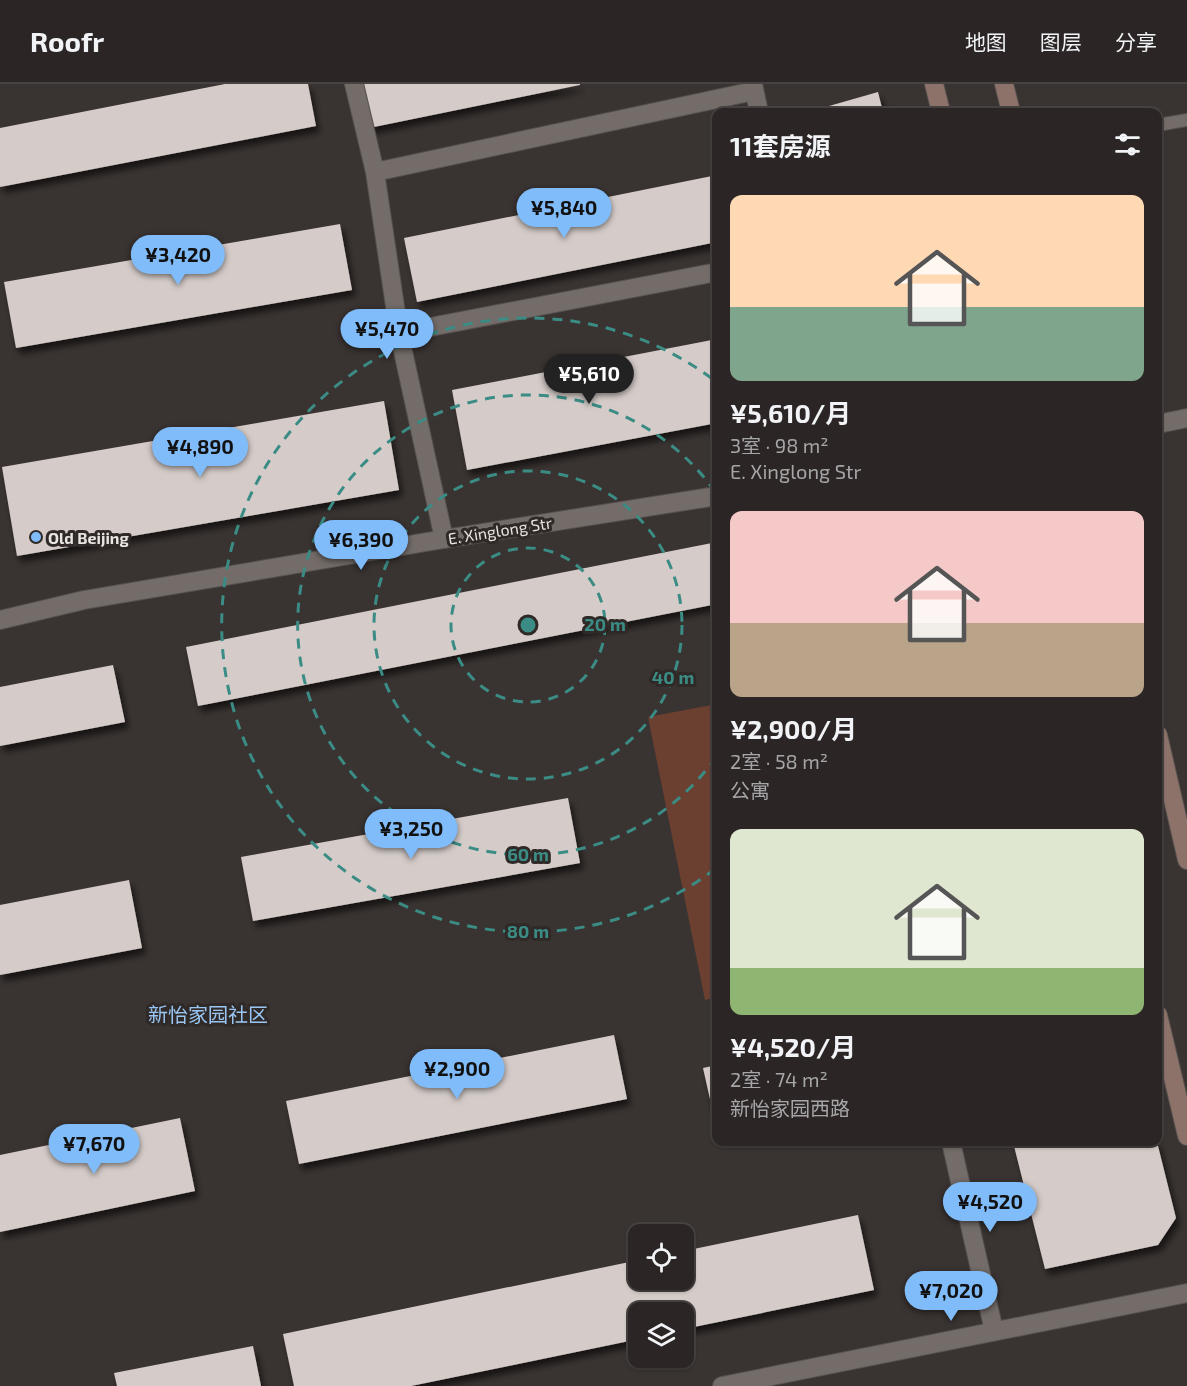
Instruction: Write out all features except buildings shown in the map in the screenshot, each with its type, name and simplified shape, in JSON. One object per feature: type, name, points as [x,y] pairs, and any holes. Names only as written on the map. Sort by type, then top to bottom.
[{"type":"main road","points":[[934,84],[940,108]]},
{"type":"main road","points":[[1004,84],[1010,108]]},
{"type":"main road","points":[[1162,752],[1187,860]]},
{"type":"main road","points":[[1162,1032],[1187,1136]]},
{"type":"street","points":[[354,84],[375,172],[399,333],[444,539]]},
{"type":"street","points":[[375,172],[753,88],[758,108]]},
{"type":"street","points":[[399,333],[712,273]]},
{"type":"street","points":[[1162,423],[1187,418]]},
{"type":"street","name":"E. Xinglong Str","points":[[0,620],[84,600],[444,539],[712,497]]},
{"type":"street","points":[[952,1146],[994,1332]]},
{"type":"street","points":[[722,1386],[1187,1293]]},
{"type":"lane","points":[[1162,124],[1187,120]]},
{"type":"shaded area","points":[[712,705],[712,998],[705,1000],[648,717]]},
{"type":"place","name":"Old Beijing","points":[[36,537]]},
{"type":"district","name":"新怡家园社区","points":[[208,1014]]}]
